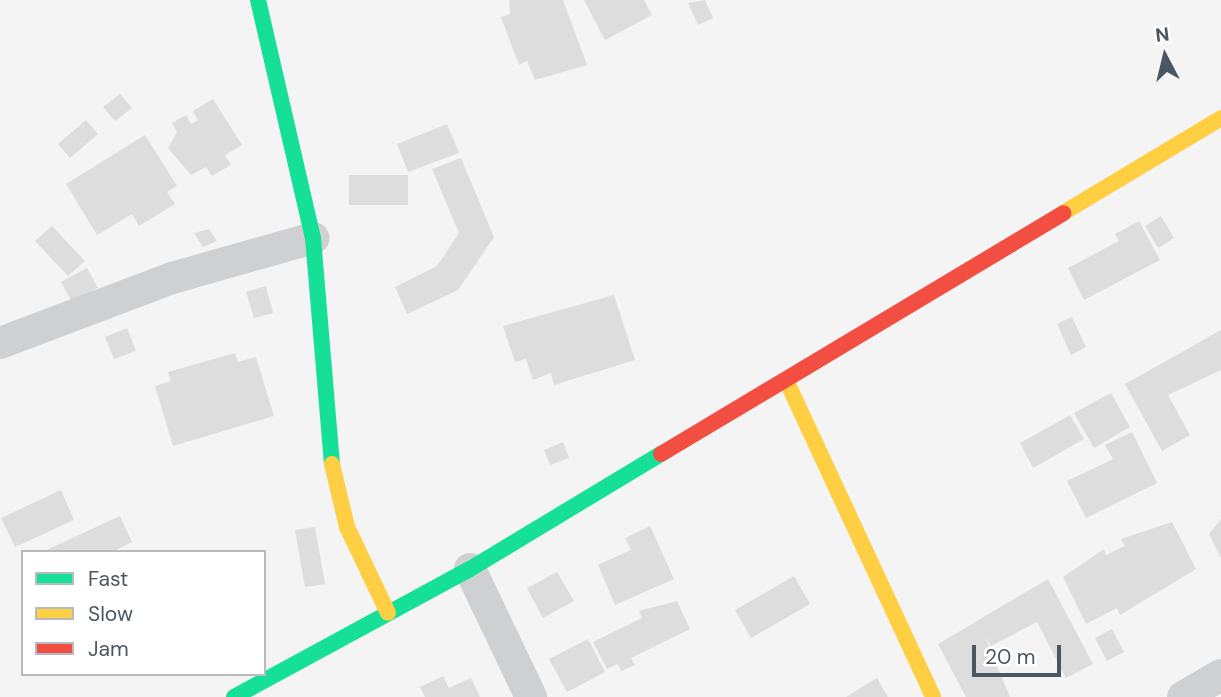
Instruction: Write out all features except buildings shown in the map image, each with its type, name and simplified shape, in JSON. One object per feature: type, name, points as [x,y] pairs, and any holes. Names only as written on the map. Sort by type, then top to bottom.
[{"type":"street","points":[[258,0],[313,239],[329,453],[347,527],[388,613]]},
{"type":"street","points":[[234,697],[470,569],[787,382],[1221,118]]},
{"type":"street","points":[[0,343],[172,278],[313,239]]},
{"type":"street","points":[[787,382],[933,697]]},
{"type":"street","points":[[470,569],[531,697]]},
{"type":"street","points":[[1183,697],[1221,675]]},
{"type":"traffic: fast","points":[[258,0],[313,238],[332,464]]},
{"type":"traffic: fast","points":[[234,697],[470,569],[661,454]]},
{"type":"traffic: slow","points":[[1063,213],[1221,118]]},
{"type":"traffic: slow","points":[[787,382],[933,697]]},
{"type":"traffic: slow","points":[[332,464],[347,527],[388,613]]},
{"type":"traffic: jam","points":[[661,454],[1063,213]]}]
